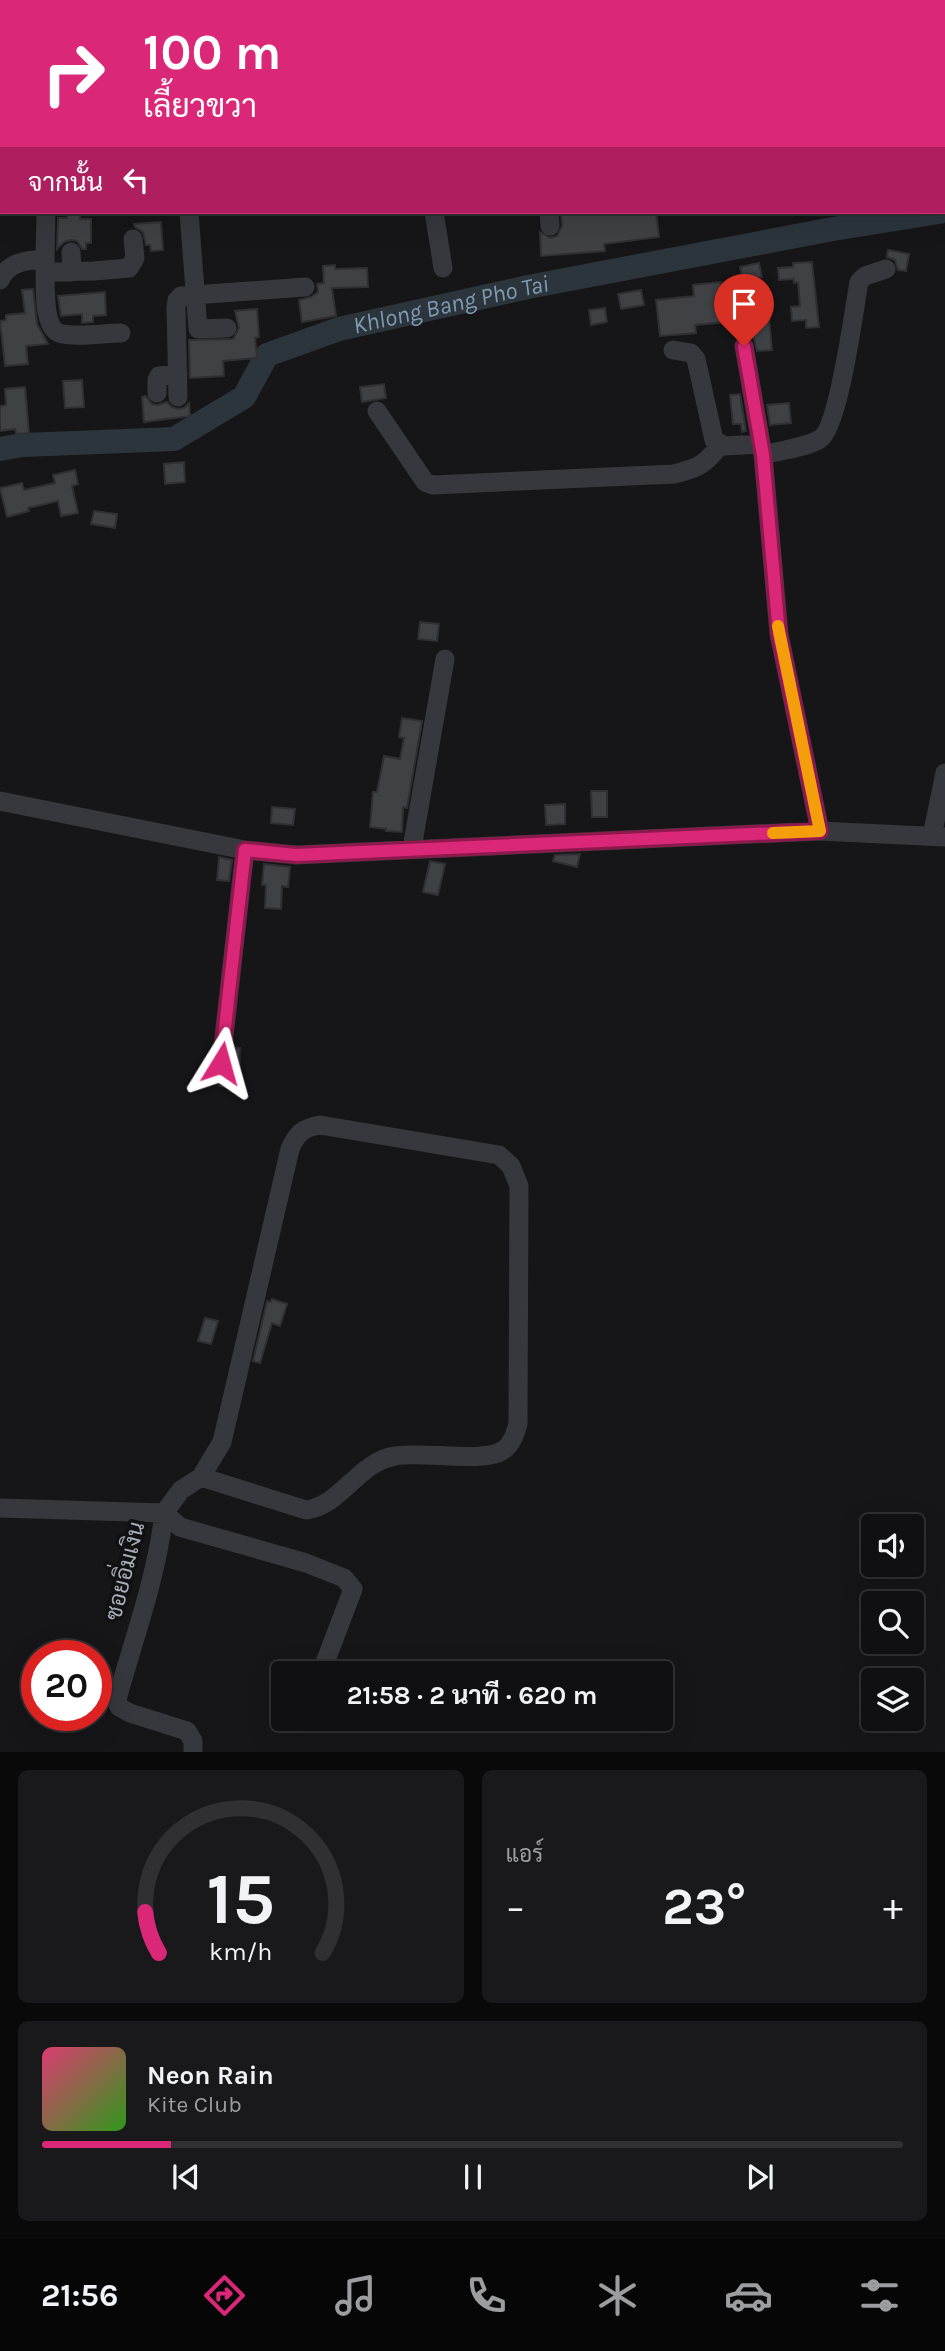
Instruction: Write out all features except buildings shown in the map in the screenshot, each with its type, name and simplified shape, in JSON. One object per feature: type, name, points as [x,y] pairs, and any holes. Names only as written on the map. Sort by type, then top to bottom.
[{"type":"street","points":[[834,0],[841,0]]},
{"type":"street","points":[[46,214],[47,309],[52,328],[58,333],[69,334],[121,333]]},
{"type":"street","points":[[189,214],[198,329],[228,328]]},
{"type":"street","points":[[435,214],[443,268]]},
{"type":"street","points":[[0,280],[4,272],[22,262],[72,272],[129,268],[135,258],[133,239]]},
{"type":"street","points":[[71,252],[72,272]]},
{"type":"street","points":[[673,349],[691,353],[696,359],[710,430],[714,440],[720,444],[761,449],[817,441],[829,429],[849,343],[859,282],[865,276],[886,269]]},
{"type":"street","points":[[178,397],[177,300],[181,296],[305,286]]},
{"type":"street","points":[[744,346],[761,449],[779,634],[820,831]]},
{"type":"street","points":[[158,393],[159,376],[177,374]]},
{"type":"street","points":[[377,411],[425,482],[433,485],[674,474],[694,470],[707,463],[720,444]]},
{"type":"street","points":[[412,848],[445,659]]},
{"type":"street","points":[[0,801],[245,850],[296,855],[820,831],[939,837],[945,773]]},
{"type":"street","points":[[221,1063],[245,850]]},
{"type":"street","points":[[201,1477],[306,1510],[327,1503],[363,1470],[386,1457],[409,1454],[487,1456],[502,1451],[513,1440],[518,1424],[519,1186],[511,1166],[499,1155],[320,1125],[306,1128],[296,1136],[290,1149],[222,1442],[201,1477],[181,1490],[164,1513],[180,1527],[285,1555],[345,1578],[353,1588],[326,1661]]},
{"type":"street","name":"ซอยอิ่มเงิน","points":[[0,1507],[164,1513],[162,1532],[117,1699],[119,1707],[130,1713],[187,1731],[193,1741],[193,1752]]},
{"type":"waterway","name":"Khlong Bang Pho Tai","points":[[0,449],[23,445],[174,439],[244,397],[267,355],[339,329],[528,287],[927,214]]},
{"type":"slow traffic","points":[[773,833],[820,831],[778,626]]},
{"type":"route","points":[[221,1063],[245,850],[296,855],[820,831],[779,634],[763,455],[744,346]]}]
